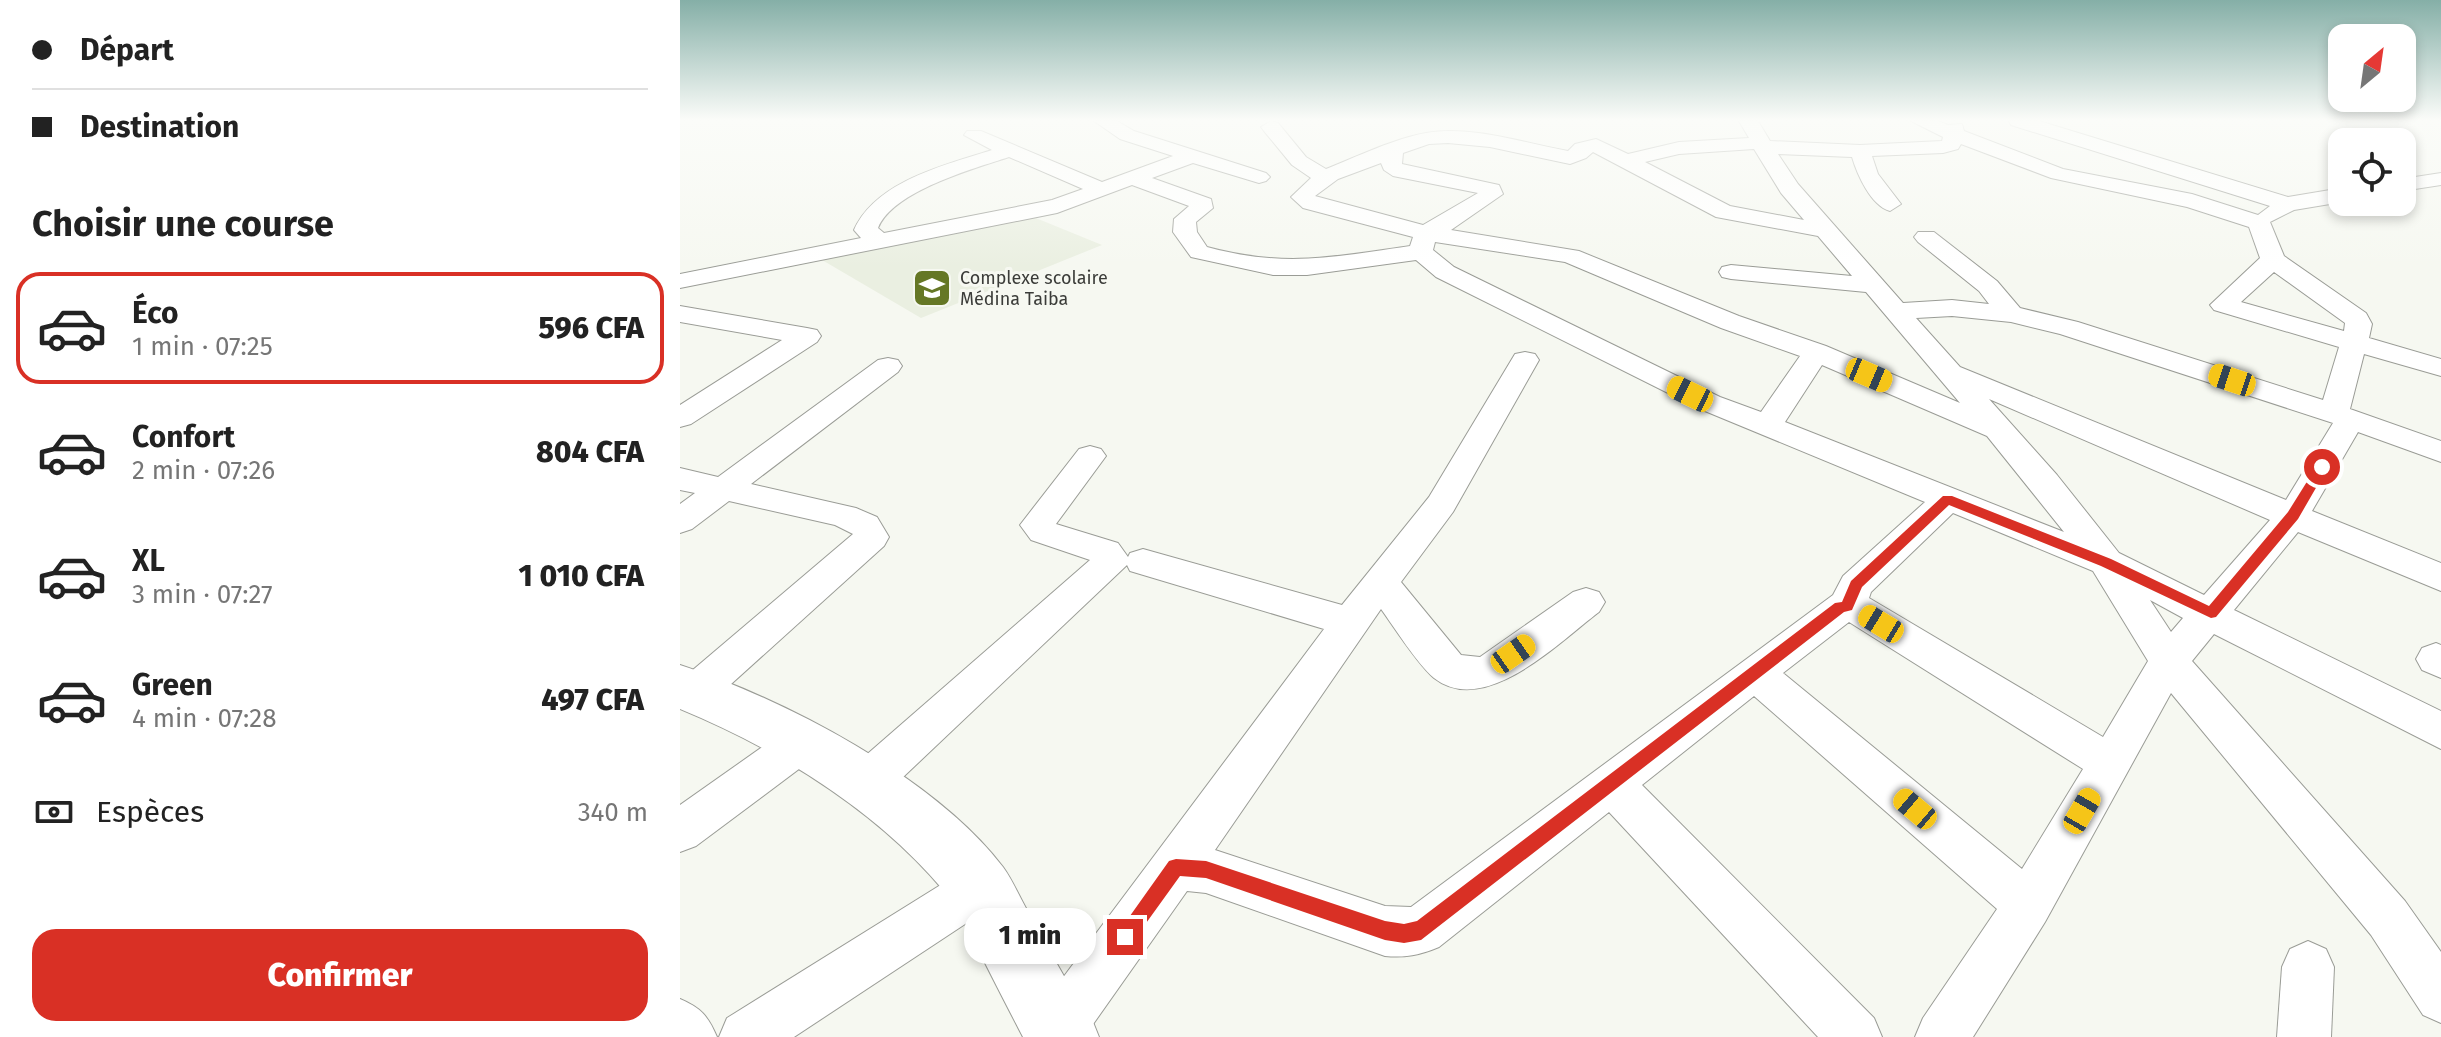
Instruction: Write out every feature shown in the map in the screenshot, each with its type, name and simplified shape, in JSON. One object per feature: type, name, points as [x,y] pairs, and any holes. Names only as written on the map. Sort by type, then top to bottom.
[{"type":"street","points":[[880,242],[866,230],[867,221],[880,206],[956,169]]},
{"type":"street","points":[[1053,169],[1101,189]]},
{"type":"street","points":[[680,281],[1057,206],[1156,169]]},
{"type":"street","points":[[1237,169],[1259,177]]},
{"type":"street","points":[[1321,169],[1333,174]]},
{"type":"street","points":[[1358,169],[1333,174],[1312,184],[1302,197],[1311,203],[1423,242],[1571,256],[1730,322],[1816,352],[2001,432]]},
{"type":"street","points":[[1132,178],[1203,204],[1202,208],[1185,219],[1185,232],[1199,252],[1235,262],[1307,268],[1423,242],[1492,194],[1491,190],[1422,169]]},
{"type":"street","points":[[1640,169],[1724,212],[1824,230]]},
{"type":"street","points":[[1777,169],[1824,230],[1877,286],[1946,371],[2001,432],[2106,562],[2169,661],[2226,732],[2388,918],[2441,997]]},
{"type":"street","points":[[1866,169],[1890,204]]},
{"type":"street","points":[[2048,169],[2192,201],[2259,223]]},
{"type":"street","points":[[2183,169],[2287,204]]},
{"type":"street","points":[[2416,183],[2440,180]]},
{"type":"street","points":[[2259,223],[2287,204],[2328,197]]},
{"type":"street","points":[[1942,1037],[2028,905],[2169,661],[2293,515],[2343,416],[2357,319],[2273,260],[2259,223]]},
{"type":"street","points":[[1926,237],[1988,286],[2011,314]]},
{"type":"street","points":[[1423,242],[1445,272],[1710,403],[2106,562],[2441,731]]},
{"type":"street","points":[[2273,260],[2223,305],[2441,368]]},
{"type":"street","points":[[680,336],[693,316],[733,299],[762,265]]},
{"type":"street","points":[[1731,272],[1877,286]]},
{"type":"street","points":[[1898,311],[1952,308],[2011,314],[2069,328],[2343,416],[2441,452]]},
{"type":"street","points":[[680,418],[807,336],[693,316]]},
{"type":"street","points":[[1766,427],[1816,352]]},
{"type":"street","points":[[680,479],[844,516],[865,525],[872,537],[688,689],[800,744],[865,784],[942,843],[980,887],[1060,1034],[1350,622],[1441,504],[1525,360]]},
{"type":"street","points":[[680,521],[888,366]]},
{"type":"street","points":[[1946,371],[2441,578]]},
{"type":"street","points":[[865,784],[1112,561],[1106,552],[1043,532],[1037,525],[1090,456]]},
{"type":"street","points":[[1847,606],[1856,585],[1948,499]]},
{"type":"street","points":[[1143,562],[1350,622]]},
{"type":"street","points":[[1380,582],[1447,666],[1463,674],[1488,672],[1586,602]]},
{"type":"street","points":[[1176,867],[1206,870],[1385,931],[1404,933],[1421,930],[1840,607],[1847,606],[1856,608],[2109,763]]},
{"type":"street","points":[[1756,674],[2028,905]]},
{"type":"street","points":[[680,831],[800,744]]},
{"type":"street","points":[[1611,783],[1855,1037]]},
{"type":"street","points":[[746,1037],[980,887]]},
{"type":"street","points":[[2388,918],[2441,952]]},
{"type":"street","points":[[2304,1037],[2308,967]]},
{"type":"street","points":[[680,1026],[690,1037]]},
{"type":"shaded area","name":"Complexe scolaire Médina Taiba","points":[[1026,214],[1102,245],[921,318],[817,257]]},
{"type":"place","name":"Complexe scolaire Médina Taiba","points":[[932,288]]},
{"type":"route","points":[[1125,937],[1176,867],[1206,870],[1385,931],[1404,933],[1421,930],[1840,607],[1847,606],[1856,585],[1948,499],[2106,562],[2211,613],[2293,515],[2322,467]]}]
